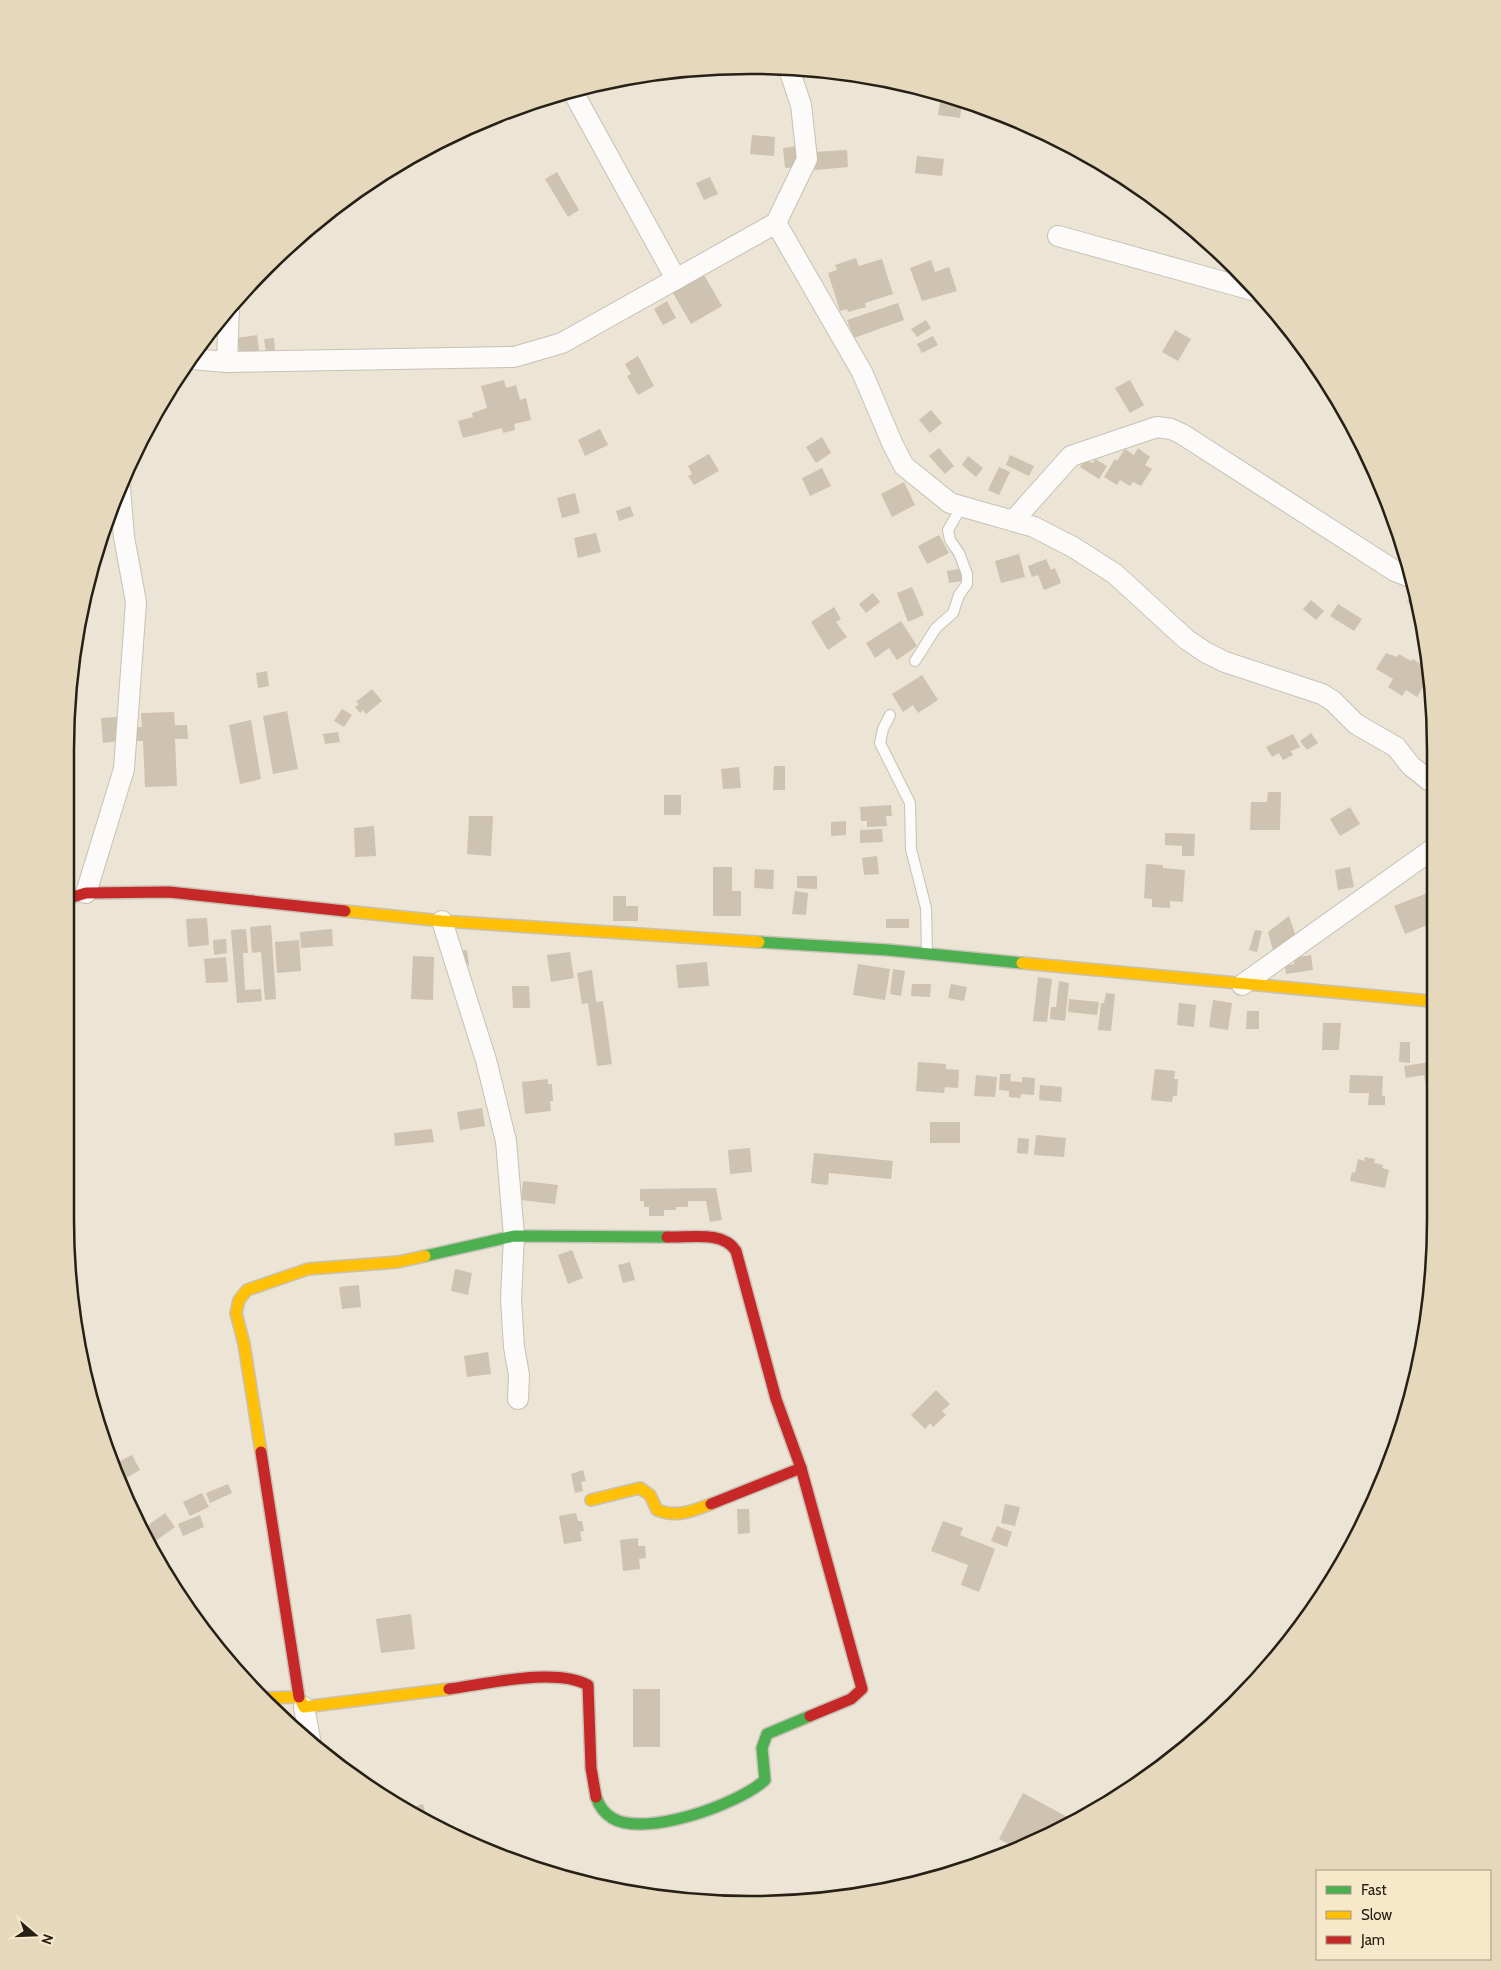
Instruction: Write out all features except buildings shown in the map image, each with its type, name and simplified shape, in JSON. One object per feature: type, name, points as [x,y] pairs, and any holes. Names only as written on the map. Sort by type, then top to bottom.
[{"type":"street","points":[[199,360],[227,362],[514,357],[562,343],[776,223],[807,159],[801,105],[791,75]]},
{"type":"street","points":[[576,97],[676,279]]},
{"type":"street","points":[[776,223],[862,372],[904,466],[944,498],[962,506],[1034,526],[1115,574],[1186,639],[1205,652],[1225,662],[1322,694],[1333,701],[1356,724],[1396,747],[1411,766],[1427,779]]},
{"type":"street","points":[[1058,236],[1242,286]]},
{"type":"street","points":[[227,362],[229,321]]},
{"type":"street","points":[[1013,521],[1071,456],[1157,427],[1172,429],[1395,571],[1404,575]]},
{"type":"street","points":[[86,893],[124,769],[136,602],[124,537],[121,502]]},
{"type":"street","points":[[1242,985],[1427,853]]},
{"type":"street","points":[[74,897],[86,893],[170,892],[442,921],[927,954],[1242,985],[1427,1000]]},
{"type":"street","points":[[442,921],[486,1060],[506,1141],[514,1236],[511,1299],[514,1347],[519,1375],[518,1399]]},
{"type":"street","points":[[273,1699],[301,1702],[544,1678],[582,1681],[588,1685],[590,1760],[594,1788],[601,1809],[610,1818],[631,1824],[660,1823],[701,1813],[755,1790],[764,1780],[762,1748],[767,1734],[851,1699],[862,1688],[800,1468],[776,1399],[736,1251],[730,1243],[722,1238],[694,1237],[514,1236],[398,1262],[349,1268],[308,1269],[247,1290],[239,1300],[236,1313],[244,1344],[301,1702],[308,1731]]},
{"type":"street","points":[[591,1500],[640,1488],[650,1494],[657,1510],[669,1515],[685,1514],[800,1468]]},
{"type":"lane","points":[[915,661],[936,628],[953,614],[959,595],[967,584],[967,574],[959,553],[950,540],[948,530],[962,506]]},
{"type":"lane","points":[[890,715],[883,729],[880,743],[910,802],[911,850],[926,908],[927,954]]},
{"type":"traffic: fast","points":[[759,942],[888,950],[1022,963]]},
{"type":"traffic: fast","points":[[425,1256],[514,1236],[667,1237]]},
{"type":"traffic: fast","points":[[596,1797],[600,1806],[607,1814],[612,1818],[627,1823],[646,1824],[668,1821],[714,1808],[735,1799],[765,1780],[762,1748],[767,1734],[810,1716]]},
{"type":"traffic: slow","points":[[345,911],[442,921],[759,942]]},
{"type":"traffic: slow","points":[[1022,963],[1427,1001]]},
{"type":"traffic: slow","points":[[261,1452],[244,1344],[236,1313],[239,1300],[247,1290],[308,1269],[398,1262],[425,1256]]},
{"type":"traffic: slow","points":[[591,1500],[640,1488],[650,1495],[657,1510],[664,1512],[684,1513],[711,1504]]},
{"type":"traffic: slow","points":[[272,1698],[299,1697],[304,1707],[449,1689]]},
{"type":"traffic: jam","points":[[74,897],[86,893],[169,892],[345,911]]},
{"type":"traffic: jam","points":[[667,1237],[705,1236],[723,1240],[736,1251],[776,1399],[801,1468]]},
{"type":"traffic: jam","points":[[261,1452],[299,1697]]},
{"type":"traffic: jam","points":[[711,1504],[801,1468],[862,1689],[851,1699],[810,1716]]},
{"type":"traffic: jam","points":[[449,1689],[520,1678],[540,1677],[558,1677],[588,1685],[591,1768],[596,1797]]}]
